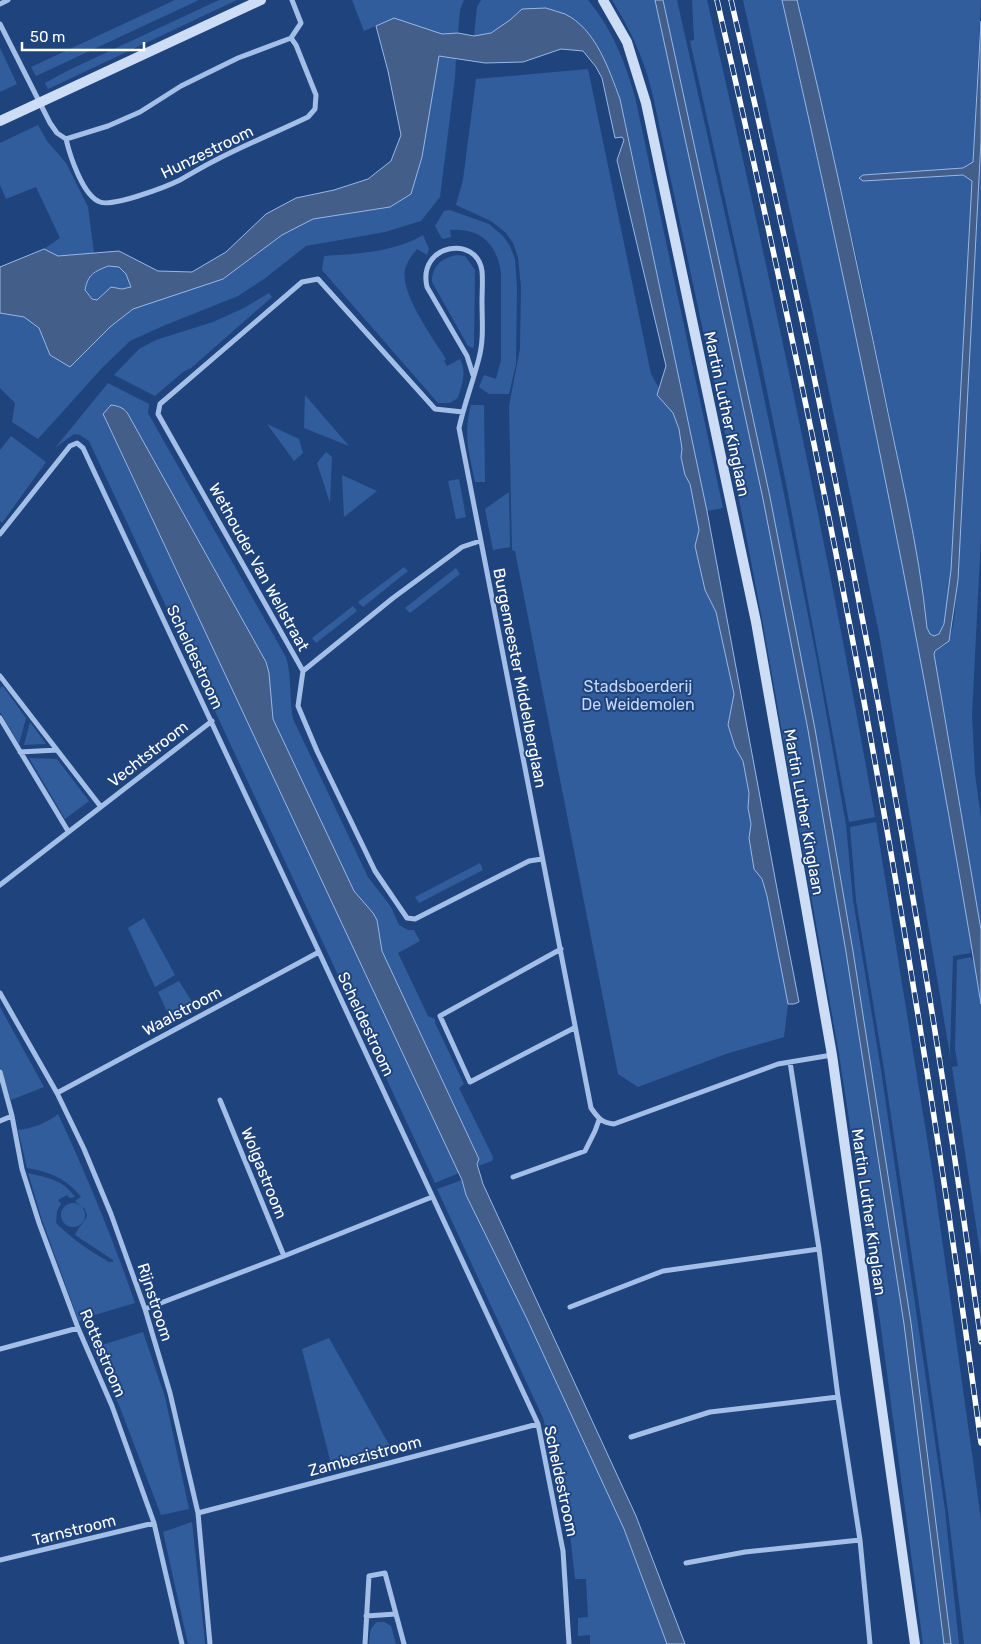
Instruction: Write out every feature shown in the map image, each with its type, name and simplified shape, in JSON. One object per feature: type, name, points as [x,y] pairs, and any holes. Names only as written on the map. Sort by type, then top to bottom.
[{"type":"street","points":[[0,4],[8,0]]},
{"type":"street","points":[[0,120],[261,0]]},
{"type":"street","points":[[66,139],[108,126],[140,112],[181,86],[238,58],[291,38],[301,23],[292,0]]},
{"type":"street","name":"Martin Luther Kinglaan","points":[[603,0],[626,42],[646,103],[756,622],[832,1055],[915,1644]]},
{"type":"street","name":"Hunzestroom","points":[[0,24],[50,123],[57,133],[66,139],[70,154],[86,190],[99,202],[107,204],[124,200],[178,180],[308,117],[315,109],[316,95],[296,45],[291,38]]},
{"type":"street","name":"Burgemeester Middelberglaan","points":[[473,375],[467,356],[427,287],[425,279],[426,270],[431,259],[439,252],[449,248],[466,250],[474,256],[482,270],[481,348],[459,428],[561,949],[590,1108],[599,1120]]},
{"type":"street","name":"Wethouder Van Wellstraat","points":[[463,412],[435,410],[318,278],[302,282],[160,404],[158,414],[303,671],[393,598],[462,547],[480,541]]},
{"type":"street","name":"Scheldestroom","points":[[0,534],[70,446],[77,443],[83,448],[212,721],[538,1424],[563,1552],[569,1644]]},
{"type":"street","points":[[303,671],[298,706],[317,751],[375,871],[407,918],[415,919],[528,861],[542,859]]},
{"type":"street","name":"Vechtstroom","points":[[0,676],[101,807]]},
{"type":"street","points":[[0,718],[68,831]]},
{"type":"street","name":"Vechtstroom","points":[[0,885],[212,721]]},
{"type":"street","points":[[20,752],[58,750]]},
{"type":"street","points":[[561,949],[440,1016],[470,1082],[574,1028]]},
{"type":"street","name":"Waalstroom","points":[[57,1093],[319,952]]},
{"type":"street","name":"Rijnstroom","points":[[0,993],[57,1093],[84,1149],[145,1309],[170,1393],[198,1513],[210,1644]]},
{"type":"street","points":[[513,1177],[585,1151],[599,1120],[614,1124],[778,1064],[832,1055]]},
{"type":"street","points":[[790,1062],[819,1249],[838,1396],[860,1540],[870,1644]]},
{"type":"street","name":"Rottestroom","points":[[0,1072],[12,1116],[22,1170],[39,1223],[78,1328],[112,1406],[154,1523],[182,1644]]},
{"type":"street","name":"Wolgastroom","points":[[220,1100],[284,1256]]},
{"type":"street","points":[[0,1121],[12,1116]]},
{"type":"street","points":[[145,1309],[432,1197]]},
{"type":"street","points":[[570,1307],[663,1271],[819,1249]]},
{"type":"street","points":[[0,1349],[78,1328]]},
{"type":"street","points":[[631,1437],[710,1412],[838,1396]]},
{"type":"street","name":"Zambezistroom","points":[[198,1513],[538,1424]]},
{"type":"street","name":"Tarnstroom","points":[[0,1560],[154,1523]]},
{"type":"street","points":[[686,1563],[745,1552],[860,1540]]},
{"type":"street","points":[[364,1644],[369,1576],[385,1572],[404,1644]]},
{"type":"street","points":[[366,1616],[396,1614]]},
{"type":"green space","points":[[175,0],[199,0],[36,76],[31,67]]},
{"type":"green space","points":[[219,0],[237,0],[48,89],[45,83],[69,70]]},
{"type":"green space","points":[[352,0],[464,0],[460,10],[458,33],[442,34],[394,18],[364,31]]},
{"type":"green space","points":[[481,0],[588,0],[604,22],[617,46],[635,97],[723,508],[707,511],[626,125],[620,99],[603,58],[591,38],[546,8],[522,9],[491,34],[474,36],[477,7]]},
{"type":"green space","points":[[612,0],[677,0],[737,268],[817,661],[846,825],[853,900],[881,1070],[945,1510],[959,1644],[923,1644],[881,1328],[839,1054],[763,624],[740,504],[653,96],[637,46]]},
{"type":"green space","points":[[692,0],[707,0],[730,102],[775,305],[817,510],[875,817],[849,822],[788,493],[759,352],[690,41],[694,40]]},
{"type":"green space","points":[[743,0],[782,0],[860,355],[908,592],[972,949],[970,950],[971,953],[953,956],[951,1061],[879,633],[812,310]]},
{"type":"green space","points":[[797,0],[981,0],[973,162],[963,168],[859,178],[863,181],[963,174],[972,181],[951,570],[944,624],[939,634],[934,636],[930,634],[927,628],[898,457],[856,255]]},
{"type":"green space","points":[[0,48],[17,84],[0,92]]},
{"type":"green space","points":[[439,56],[456,58],[455,77],[440,197],[421,221],[385,232],[306,246],[264,279],[238,296],[130,341],[102,368],[38,439],[12,422],[15,403],[0,388],[0,313],[24,317],[39,328],[50,355],[70,367],[110,327],[133,309],[223,279],[282,235],[313,219],[390,207],[411,194],[422,157]]},
{"type":"green space","name":"Stadsboerderij De Weidemolen","points":[[588,69],[651,374],[673,413],[679,429],[682,449],[681,457],[685,475],[690,484],[699,530],[695,546],[705,590],[716,612],[734,694],[728,725],[743,761],[749,793],[748,808],[751,824],[749,838],[767,896],[788,1004],[784,1037],[726,1054],[638,1087],[618,1074],[515,551],[512,550],[509,406],[520,349],[521,287],[518,257],[513,243],[506,233],[491,221],[456,205],[463,180],[476,79]]},
{"type":"green space","points":[[38,125],[47,141],[66,163],[88,207],[94,253],[58,256],[44,249],[60,238],[36,187],[6,199],[0,185],[0,143]]},
{"type":"green space","points":[[981,140],[981,536],[972,715],[975,774],[981,818],[981,930],[934,654],[949,640],[955,608]]},
{"type":"green space","points":[[450,210],[489,224],[503,236],[510,246],[515,259],[517,287],[516,364],[509,394],[489,394],[479,387],[484,375],[496,379],[501,360],[501,273],[499,263],[491,246],[479,235],[461,230],[450,230],[451,237],[443,239],[441,237],[435,226],[444,211]]},
{"type":"green space","points":[[423,235],[429,249],[427,255],[417,249],[406,266],[405,279],[412,303],[446,359],[444,361],[447,366],[460,359],[462,364],[463,378],[458,398],[450,403],[438,403],[322,270],[324,256],[388,249]]},
{"type":"green space","points":[[457,255],[465,256],[475,270],[473,348],[468,346],[432,282],[432,276],[438,264],[446,258]]},
{"type":"green space","points":[[108,266],[119,267],[126,274],[132,287],[122,289],[111,287],[97,300],[92,300],[85,290],[88,280],[95,272]]},
{"type":"green space","points":[[269,293],[272,297],[191,368],[183,372],[155,396],[114,375],[139,349],[156,340],[213,322],[244,308]]},
{"type":"green space","points":[[108,383],[149,404],[148,413],[286,657],[293,719],[368,877],[391,907],[399,925],[408,930],[414,930],[420,941],[398,953],[428,1016],[435,1019],[435,1023],[464,1084],[459,1088],[493,1157],[492,1161],[478,1166],[479,1158],[382,951],[377,920],[354,891],[273,719],[269,673],[266,662],[128,414],[125,410],[111,405],[105,419],[459,1173],[435,1183],[89,441],[80,435],[74,434],[55,448]]},
{"type":"green space","points":[[305,395],[349,446],[304,428]]},
{"type":"green space","points":[[471,405],[484,405],[485,482],[475,482],[469,452],[467,425]]},
{"type":"green space","points":[[267,424],[299,439],[303,453],[294,461]]},
{"type":"green space","points":[[11,436],[46,462],[2,523],[0,521],[0,450]]},
{"type":"green space","points":[[326,452],[332,457],[330,503],[317,463]]},
{"type":"green space","points":[[342,475],[377,491],[344,517]]},
{"type":"green space","points":[[459,479],[466,517],[456,519],[448,481]]},
{"type":"green space","points":[[509,492],[510,547],[493,550],[485,509]]},
{"type":"green space","points":[[404,567],[408,571],[363,607],[358,602]]},
{"type":"green space","points":[[456,568],[460,574],[410,613],[405,608]]},
{"type":"green space","points":[[353,606],[357,611],[316,643],[312,638]]},
{"type":"green space","points":[[3,686],[26,718],[19,744],[0,712],[0,688]]},
{"type":"green space","points":[[30,722],[46,744],[24,745]]},
{"type":"green space","points":[[29,758],[57,759],[89,801],[65,819]]},
{"type":"green space","points":[[876,822],[934,1182],[981,1521],[981,1644],[964,1644],[948,1511],[920,1311],[884,1069],[856,900],[850,827]]},
{"type":"green space","points":[[480,863],[483,870],[419,903],[415,897]]},
{"type":"green space","points":[[144,918],[175,975],[155,987],[128,928]]},
{"type":"green space","points":[[971,957],[974,960],[981,1004],[981,1258],[952,1067],[958,1066],[955,1050],[957,960]]},
{"type":"green space","points":[[179,981],[194,1005],[170,1018],[158,992]]},
{"type":"green space","points":[[0,1007],[44,1087],[11,1100],[0,1067]]},
{"type":"green space","points":[[58,1114],[99,1208],[135,1303],[88,1317],[79,1322],[42,1220],[28,1173],[54,1180],[70,1191],[75,1197],[70,1198],[67,1195],[58,1200],[61,1204],[57,1211],[56,1223],[95,1254],[109,1262],[113,1262],[113,1260],[75,1235],[87,1216],[85,1209],[75,1201],[81,1197],[69,1185],[57,1177],[27,1168],[18,1130],[40,1125]]},
{"type":"green space","points":[[462,1180],[466,1195],[527,1319],[624,1529],[667,1644],[590,1644],[590,1635],[578,1636],[578,1618],[588,1617],[586,1579],[575,1579],[568,1516],[543,1418],[437,1189]]},
{"type":"green space","points":[[73,1203],[82,1206],[85,1215],[82,1224],[73,1227],[64,1224],[61,1215],[64,1206]]},
{"type":"green space","points":[[143,1332],[165,1397],[189,1509],[161,1515],[119,1405],[93,1348]]},
{"type":"green space","points":[[329,1338],[392,1450],[332,1468],[302,1349]]},
{"type":"green space","points":[[192,1522],[205,1644],[188,1644],[163,1532]]},
{"type":"green space","points":[[377,1622],[384,1622],[391,1626],[396,1644],[369,1644],[371,1629]]},
{"type":"shaded area","points":[[655,0],[663,0],[770,497],[815,729],[853,951],[911,1323],[951,1644],[944,1644],[904,1324],[846,952],[808,730],[763,499]]},
{"type":"shaded area","points":[[782,0],[797,0],[830,143],[908,505],[927,628],[930,634],[934,636],[939,634],[944,624],[951,570],[972,181],[963,175],[863,181],[859,178],[863,175],[963,168],[973,162],[981,21],[981,140],[958,580],[949,641],[935,651],[934,654],[981,930],[981,1004],[914,626],[864,375]]},
{"type":"shaded area","points":[[546,8],[565,14],[576,21],[600,51],[620,99],[707,511],[799,1002],[794,1004],[788,1004],[767,896],[762,879],[754,869],[749,838],[751,824],[748,808],[749,793],[743,761],[735,747],[728,725],[734,694],[716,612],[705,590],[695,546],[699,530],[690,484],[685,475],[681,457],[682,449],[679,429],[673,413],[657,395],[666,366],[617,160],[624,140],[622,137],[615,138],[602,78],[583,51],[561,49],[523,62],[485,63],[439,56],[422,157],[411,194],[390,207],[313,219],[282,235],[223,279],[133,309],[110,327],[70,367],[50,355],[39,328],[24,317],[0,313],[0,267],[44,249],[58,256],[119,251],[158,271],[192,272],[226,252],[266,214],[296,198],[334,190],[368,179],[391,161],[401,135],[388,71],[376,26],[394,18],[442,34],[458,33],[474,36],[491,33],[522,9]],"holes":[[[108,266],[119,267],[126,274],[131,287],[122,289],[111,287],[97,300],[92,299],[85,290],[90,277],[95,272]]]},
{"type":"shaded area","points":[[111,405],[125,410],[128,414],[266,662],[269,673],[273,719],[354,891],[377,920],[382,951],[479,1159],[477,1164],[483,1184],[636,1516],[685,1644],[667,1644],[624,1529],[527,1319],[466,1195],[462,1180],[103,414]]},
{"type":"railway","points":[[717,0],[810,422],[868,722],[929,1082],[981,1443]]},
{"type":"railway","points":[[731,0],[805,333],[872,668],[931,1004],[981,1342]]}]
